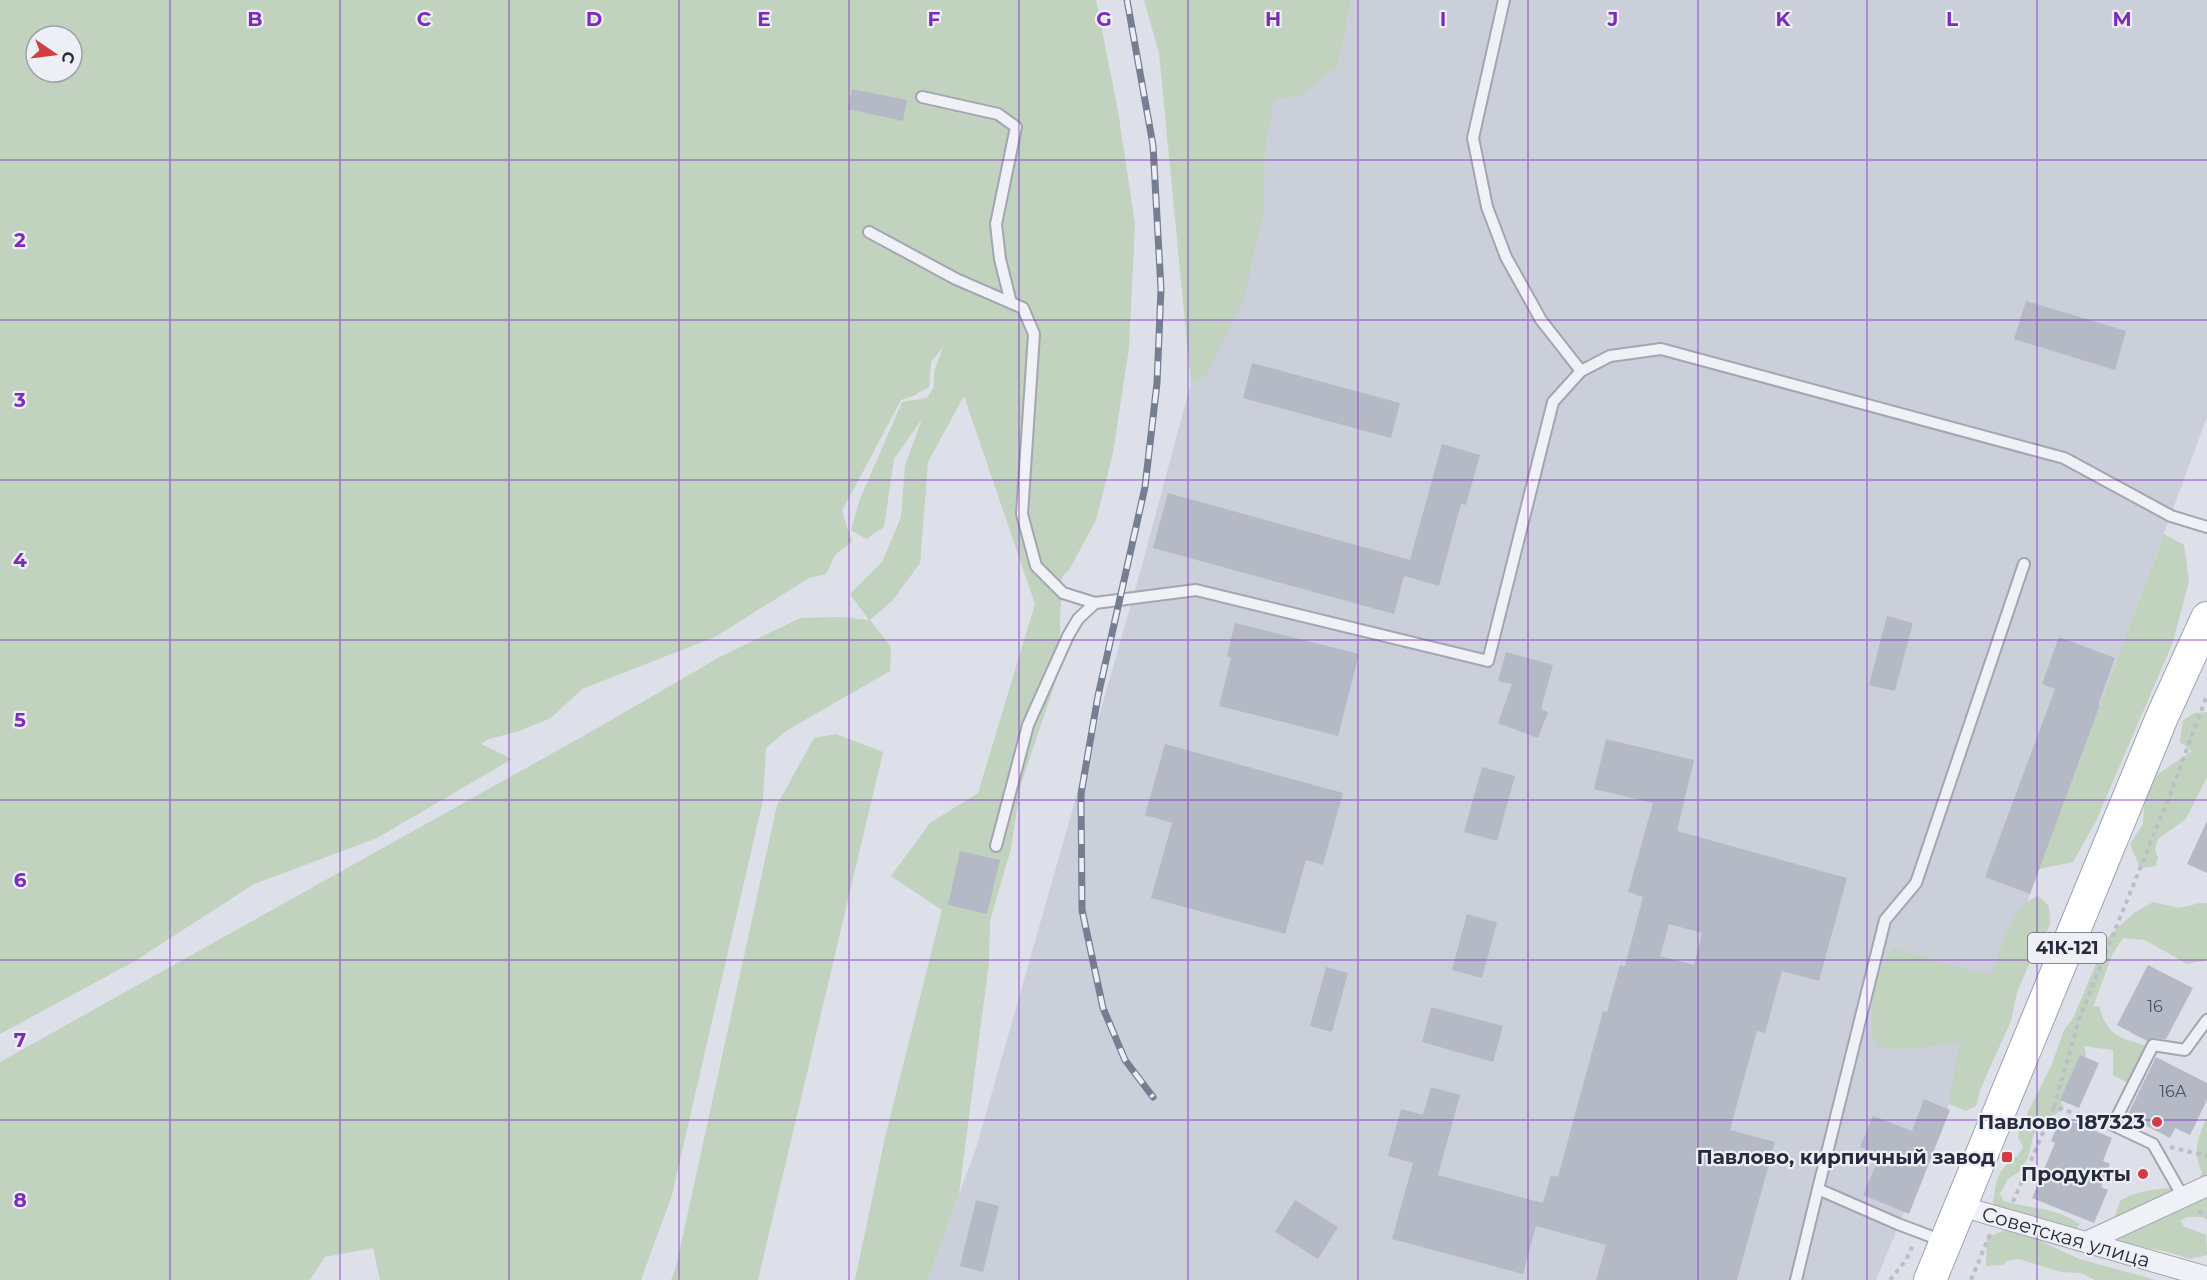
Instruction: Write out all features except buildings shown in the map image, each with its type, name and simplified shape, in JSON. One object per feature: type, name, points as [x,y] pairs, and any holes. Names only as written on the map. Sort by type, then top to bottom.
[{"type":"main road","name":"41К-121","points":[[1930,1280],[1932,1237],[1960,1206],[2162,717],[2204,631]]},
{"type":"street","points":[[2086,1242],[2207,1186]]},
{"type":"street","name":"Советская улица","points":[[1960,1206],[2207,1277]]},
{"type":"lane","points":[[1504,0],[1473,138],[1487,207],[1506,257],[1541,320],[1581,371]]},
{"type":"lane","points":[[922,97],[998,114],[1016,127],[996,224],[1000,259],[1011,303]]},
{"type":"lane","points":[[869,232],[956,279],[1023,308],[1034,334],[1022,514],[1036,566],[1063,593],[1095,603],[1196,590],[1488,661],[1554,402],[1581,371],[1610,356],[1661,350],[2064,458],[2171,516],[2207,527]]},
{"type":"lane","points":[[1797,1280],[1885,920],[1916,883],[2024,564]]},
{"type":"lane","points":[[996,846],[1029,725],[1068,636],[1078,619],[1095,603]]},
{"type":"lane","points":[[2183,1197],[2152,1144],[2113,1125],[2153,1045],[2186,1050],[2207,1020]]},
{"type":"lane","points":[[1818,1189],[1932,1237]]},
{"type":"path","points":[[1971,1280],[2054,1107],[2079,1019],[2171,792],[2207,695]]},
{"type":"path","points":[[2054,1107],[2113,1125]]},
{"type":"path","points":[[2152,1144],[2186,1149],[2207,1156]]},
{"type":"path","points":[[1890,1280],[1906,1260],[1932,1237]]},
{"type":"shaded area","points":[[1294,0],[2207,0],[2207,417],[2028,900],[1949,1104],[1876,1280],[928,1280],[977,1145],[1139,576]]},
{"type":"green space","points":[[0,0],[1096,0],[1118,111],[1135,225],[1129,348],[1113,453],[1096,520],[1069,570],[1062,577],[1061,666],[1021,784],[1011,849],[990,921],[989,962],[959,1194],[928,1280],[855,1280],[886,1133],[942,910],[891,876],[930,823],[978,793],[1035,604],[964,396],[928,462],[920,563],[893,600],[870,620],[891,647],[890,671],[786,731],[766,748],[763,800],[672,1195],[641,1280],[380,1280],[373,1248],[325,1257],[310,1280],[0,1280],[0,1062],[594,730],[718,658],[800,618],[840,617],[869,620],[850,594],[882,562],[901,517],[905,466],[922,419],[894,459],[884,527],[866,539],[851,530],[860,499],[902,402],[927,398],[934,387],[934,372],[943,347],[931,362],[929,387],[901,400],[842,511],[852,542],[836,554],[826,574],[809,578],[715,637],[582,689],[551,718],[519,731],[489,739],[481,744],[512,759],[377,838],[254,884],[135,961],[0,1034]]},
{"type":"green space","points":[[1144,0],[1351,0],[1337,67],[1301,95],[1274,100],[1265,147],[1264,210],[1244,298],[1205,376],[1191,384],[1159,53]]},
{"type":"green space","points":[[2164,534],[2184,545],[2189,581],[2173,642],[2096,821],[2073,862],[2039,869]]},
{"type":"green space","points":[[2207,712],[2207,777],[2186,819],[2158,839],[2155,850],[2158,857],[2156,866],[2140,868],[2130,844],[2143,824],[2144,807],[2152,783],[2158,774],[2192,751],[2180,742],[2183,720],[2194,713]]},
{"type":"green space","points":[[836,734],[883,752],[758,1280],[671,1280],[676,1267],[777,805],[814,738]]},
{"type":"green space","points":[[2038,896],[2049,906],[2050,925],[2017,992],[2011,1021],[1980,1090],[1976,1106],[1966,1111],[1949,1104],[1959,1042],[1910,1048],[1880,1048],[1871,1033],[1873,995],[1878,973],[1893,948],[1992,974],[2014,918],[2028,901]]},
{"type":"green space","points":[[2153,902],[2179,908],[2207,903],[2207,960],[2187,964],[2145,940],[2123,938],[2112,955],[2093,1007],[2099,1006],[2112,1032],[2154,1048],[2137,1088],[2113,1075],[2113,1050],[2084,1046],[2086,1054],[2079,1068],[2079,1086],[2061,1100],[2064,1109],[2040,1123],[2033,1136],[2028,1158],[2020,1171],[2008,1179],[2000,1194],[2004,1201],[2051,1211],[2080,1224],[2075,1230],[1997,1210],[1993,1202],[1998,1176],[2023,1147],[2018,1137],[2019,1130],[2052,1064],[2064,1030],[2073,1018],[2107,938],[2134,913]]},
{"type":"green space","points":[[2207,1117],[2207,1217],[2188,1217],[2181,1220],[2183,1226],[2206,1235],[2207,1255],[2190,1259],[2164,1251],[2117,1242],[2113,1220],[2121,1200],[2140,1193],[2197,1183],[2202,1173],[2197,1158],[2197,1144]]},
{"type":"green space","points":[[2006,1230],[2036,1239],[2079,1259],[2156,1280],[2095,1280],[2081,1273],[2061,1272],[2019,1259],[2007,1261],[2002,1265],[1986,1266],[1987,1237]]},
{"type":"railway","points":[[1127,0],[1153,145],[1161,289],[1157,383],[1145,487],[1098,696],[1081,794],[1082,910],[1103,1008],[1125,1060],[1153,1097]]},
{"type":"place","name":"Павлово 187323","points":[[2157,1122]]},
{"type":"place","name":"Павлово, кирпичный завод","points":[[2007,1157]]},
{"type":"place","name":"Продукты","points":[[2143,1174]]}]
